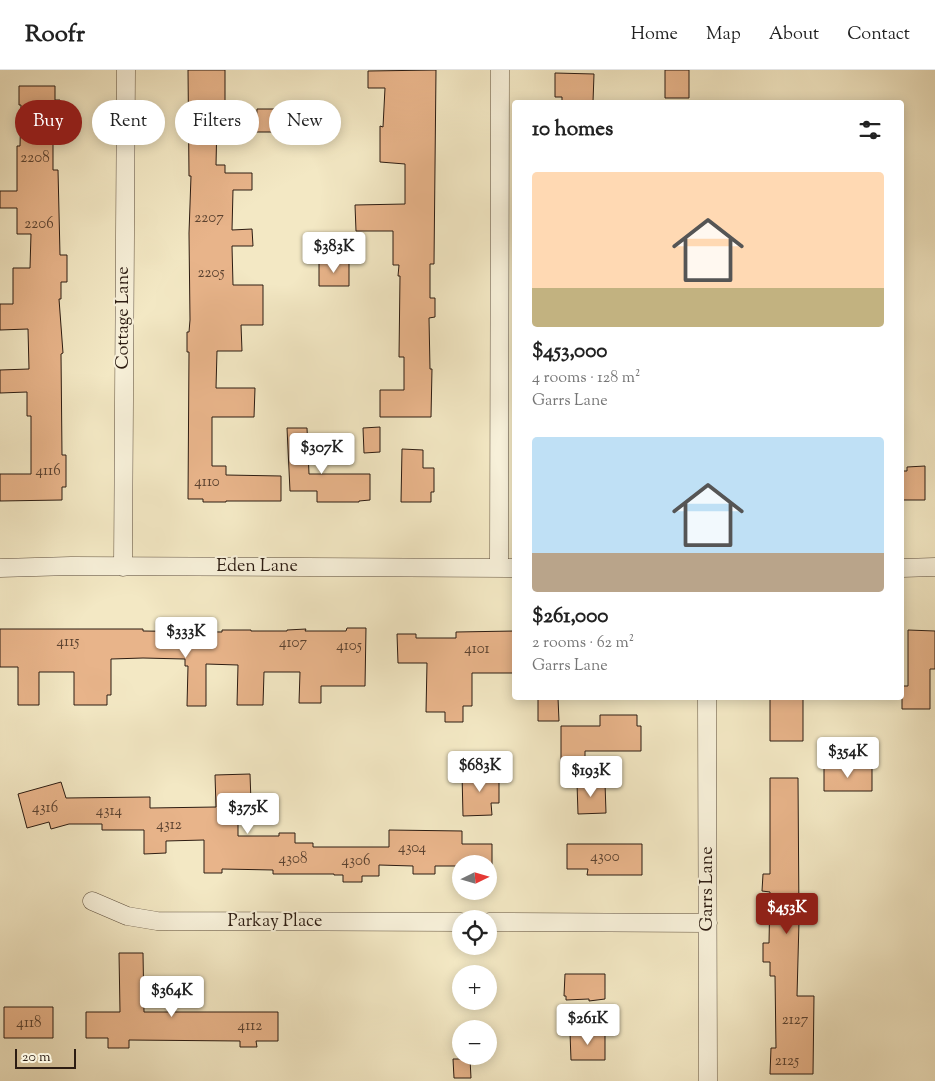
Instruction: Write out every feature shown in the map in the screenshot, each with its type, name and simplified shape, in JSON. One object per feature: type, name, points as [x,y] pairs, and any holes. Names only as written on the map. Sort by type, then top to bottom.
[{"type":"street","name":"Cottage Lane","points":[[123,567],[126,70]]},
{"type":"street","points":[[500,70],[507,568]]},
{"type":"street","name":"Eden Lane","points":[[0,568],[507,568]]},
{"type":"street","points":[[904,568],[935,568]]},
{"type":"street","name":"Garrs Lane","points":[[707,700],[708,1081]]},
{"type":"street","name":"Parkay Place","points":[[92,901],[128,916],[157,921],[452,922]]},
{"type":"street","points":[[497,922],[708,923]]},
{"type":"building","points":[[188,70],[225,70],[225,100],[188,100]]},
{"type":"building","points":[[436,70],[434,264],[430,264],[430,298],[435,298],[435,317],[429,318],[430,369],[432,369],[431,417],[380,417],[380,390],[404,390],[404,357],[399,357],[399,265],[393,265],[393,231],[356,231],[355,205],[405,204],[405,164],[380,162],[380,126],[383,127],[385,88],[368,88],[368,71]]},
{"type":"building","points":[[665,70],[689,70],[689,98],[665,98]]},
{"type":"building","points":[[555,73],[594,74],[593,100],[562,100],[562,97],[555,97]]},
{"type":"building","points":[[19,86],[55,86],[55,100],[19,100]]},
{"type":"building","points":[[259,109],[269,109],[269,132],[259,132]]},
{"type":"building","points":[[53,145],[53,170],[58,170],[60,255],[67,255],[67,282],[61,282],[61,299],[59,299],[63,353],[61,354],[62,455],[66,455],[66,487],[62,487],[62,500],[0,501],[0,474],[31,474],[31,416],[27,416],[27,392],[0,393],[0,370],[29,369],[28,329],[0,330],[0,304],[13,304],[13,268],[30,268],[31,234],[17,234],[17,208],[0,208],[0,191],[17,191],[17,146]]},
{"type":"building","points":[[189,145],[216,145],[216,165],[225,165],[225,173],[252,173],[252,190],[233,190],[232,230],[252,229],[253,246],[232,246],[233,285],[263,285],[263,325],[241,325],[242,351],[217,351],[216,388],[255,388],[254,417],[212,417],[212,466],[226,466],[226,475],[281,476],[281,501],[203,502],[203,499],[188,499],[189,352],[187,352],[187,332],[189,332],[190,320],[189,233],[191,176],[189,176]]},
{"type":"building","points":[[319,262],[349,262],[349,286],[319,286]]},
{"type":"building","points":[[380,427],[380,452],[364,453],[363,428]]},
{"type":"building","points":[[287,428],[307,428],[309,474],[370,474],[370,500],[359,502],[317,502],[317,491],[290,491]]},
{"type":"building","points":[[402,449],[423,450],[423,468],[434,468],[434,492],[431,492],[431,502],[401,502]]},
{"type":"building","points":[[925,466],[925,500],[904,500],[904,471],[907,471],[907,467]]},
{"type":"building","points":[[347,628],[366,628],[365,686],[321,686],[321,703],[299,703],[300,672],[264,672],[263,705],[237,705],[238,665],[206,664],[206,706],[187,706],[188,666],[185,666],[185,659],[143,658],[111,659],[111,695],[107,695],[107,705],[74,705],[74,672],[39,672],[39,705],[18,705],[18,667],[0,667],[0,629],[143,629],[143,631],[222,632],[222,630],[287,631],[306,629],[305,631],[346,631]]},
{"type":"building","points":[[908,630],[935,631],[935,669],[930,669],[930,709],[902,709],[904,686],[908,686]]},
{"type":"building","points":[[512,631],[512,673],[472,673],[472,706],[463,706],[463,722],[445,722],[445,712],[426,712],[427,663],[398,663],[397,634],[416,634],[416,638],[456,638],[456,632]]},
{"type":"building","points":[[538,700],[558,700],[559,721],[538,721]]},
{"type":"building","points":[[770,700],[803,700],[803,741],[770,741]]},
{"type":"building","points":[[600,715],[637,715],[637,726],[641,726],[641,751],[585,751],[585,762],[561,762],[561,726],[600,726]]},
{"type":"building","points":[[824,767],[872,767],[872,791],[824,791]]},
{"type":"building","points":[[462,773],[499,773],[499,803],[491,803],[492,815],[463,816]]},
{"type":"building","points":[[250,774],[251,802],[238,802],[238,836],[279,836],[279,833],[295,833],[295,843],[313,843],[313,847],[389,847],[389,830],[462,831],[462,844],[492,844],[492,855],[452,855],[452,866],[435,866],[435,874],[413,874],[413,866],[379,865],[379,876],[362,876],[362,882],[343,882],[343,875],[273,874],[273,870],[222,869],[222,873],[204,873],[204,840],[166,841],[166,853],[144,854],[144,830],[102,830],[102,824],[69,824],[51,829],[49,822],[27,828],[18,794],[61,782],[66,798],[150,797],[150,808],[216,807],[215,775]]},
{"type":"building","points":[[770,778],[798,778],[799,921],[797,996],[814,996],[813,1074],[770,1074],[771,1048],[776,1048],[775,976],[770,976],[770,962],[763,962],[763,943],[769,943],[770,892],[762,891],[763,874],[770,874]]},
{"type":"building","points":[[577,783],[605,783],[606,813],[578,814]]},
{"type":"building","points":[[567,844],[642,844],[642,875],[587,875],[588,869],[567,869]]},
{"type":"building","points":[[119,953],[143,953],[144,1012],[278,1012],[278,1041],[256,1041],[257,1047],[240,1047],[240,1041],[129,1040],[129,1048],[108,1048],[108,1038],[86,1038],[86,1012],[120,1012]]},
{"type":"building","points":[[565,974],[605,974],[605,999],[589,1001],[589,999],[566,1000],[566,996],[564,996]]},
{"type":"building","points":[[4,1007],[53,1007],[53,1038],[4,1038]]},
{"type":"building","points":[[570,1033],[605,1033],[605,1060],[571,1060]]},
{"type":"building","points":[[453,1065],[470,1065],[471,1078],[454,1078]]}]
